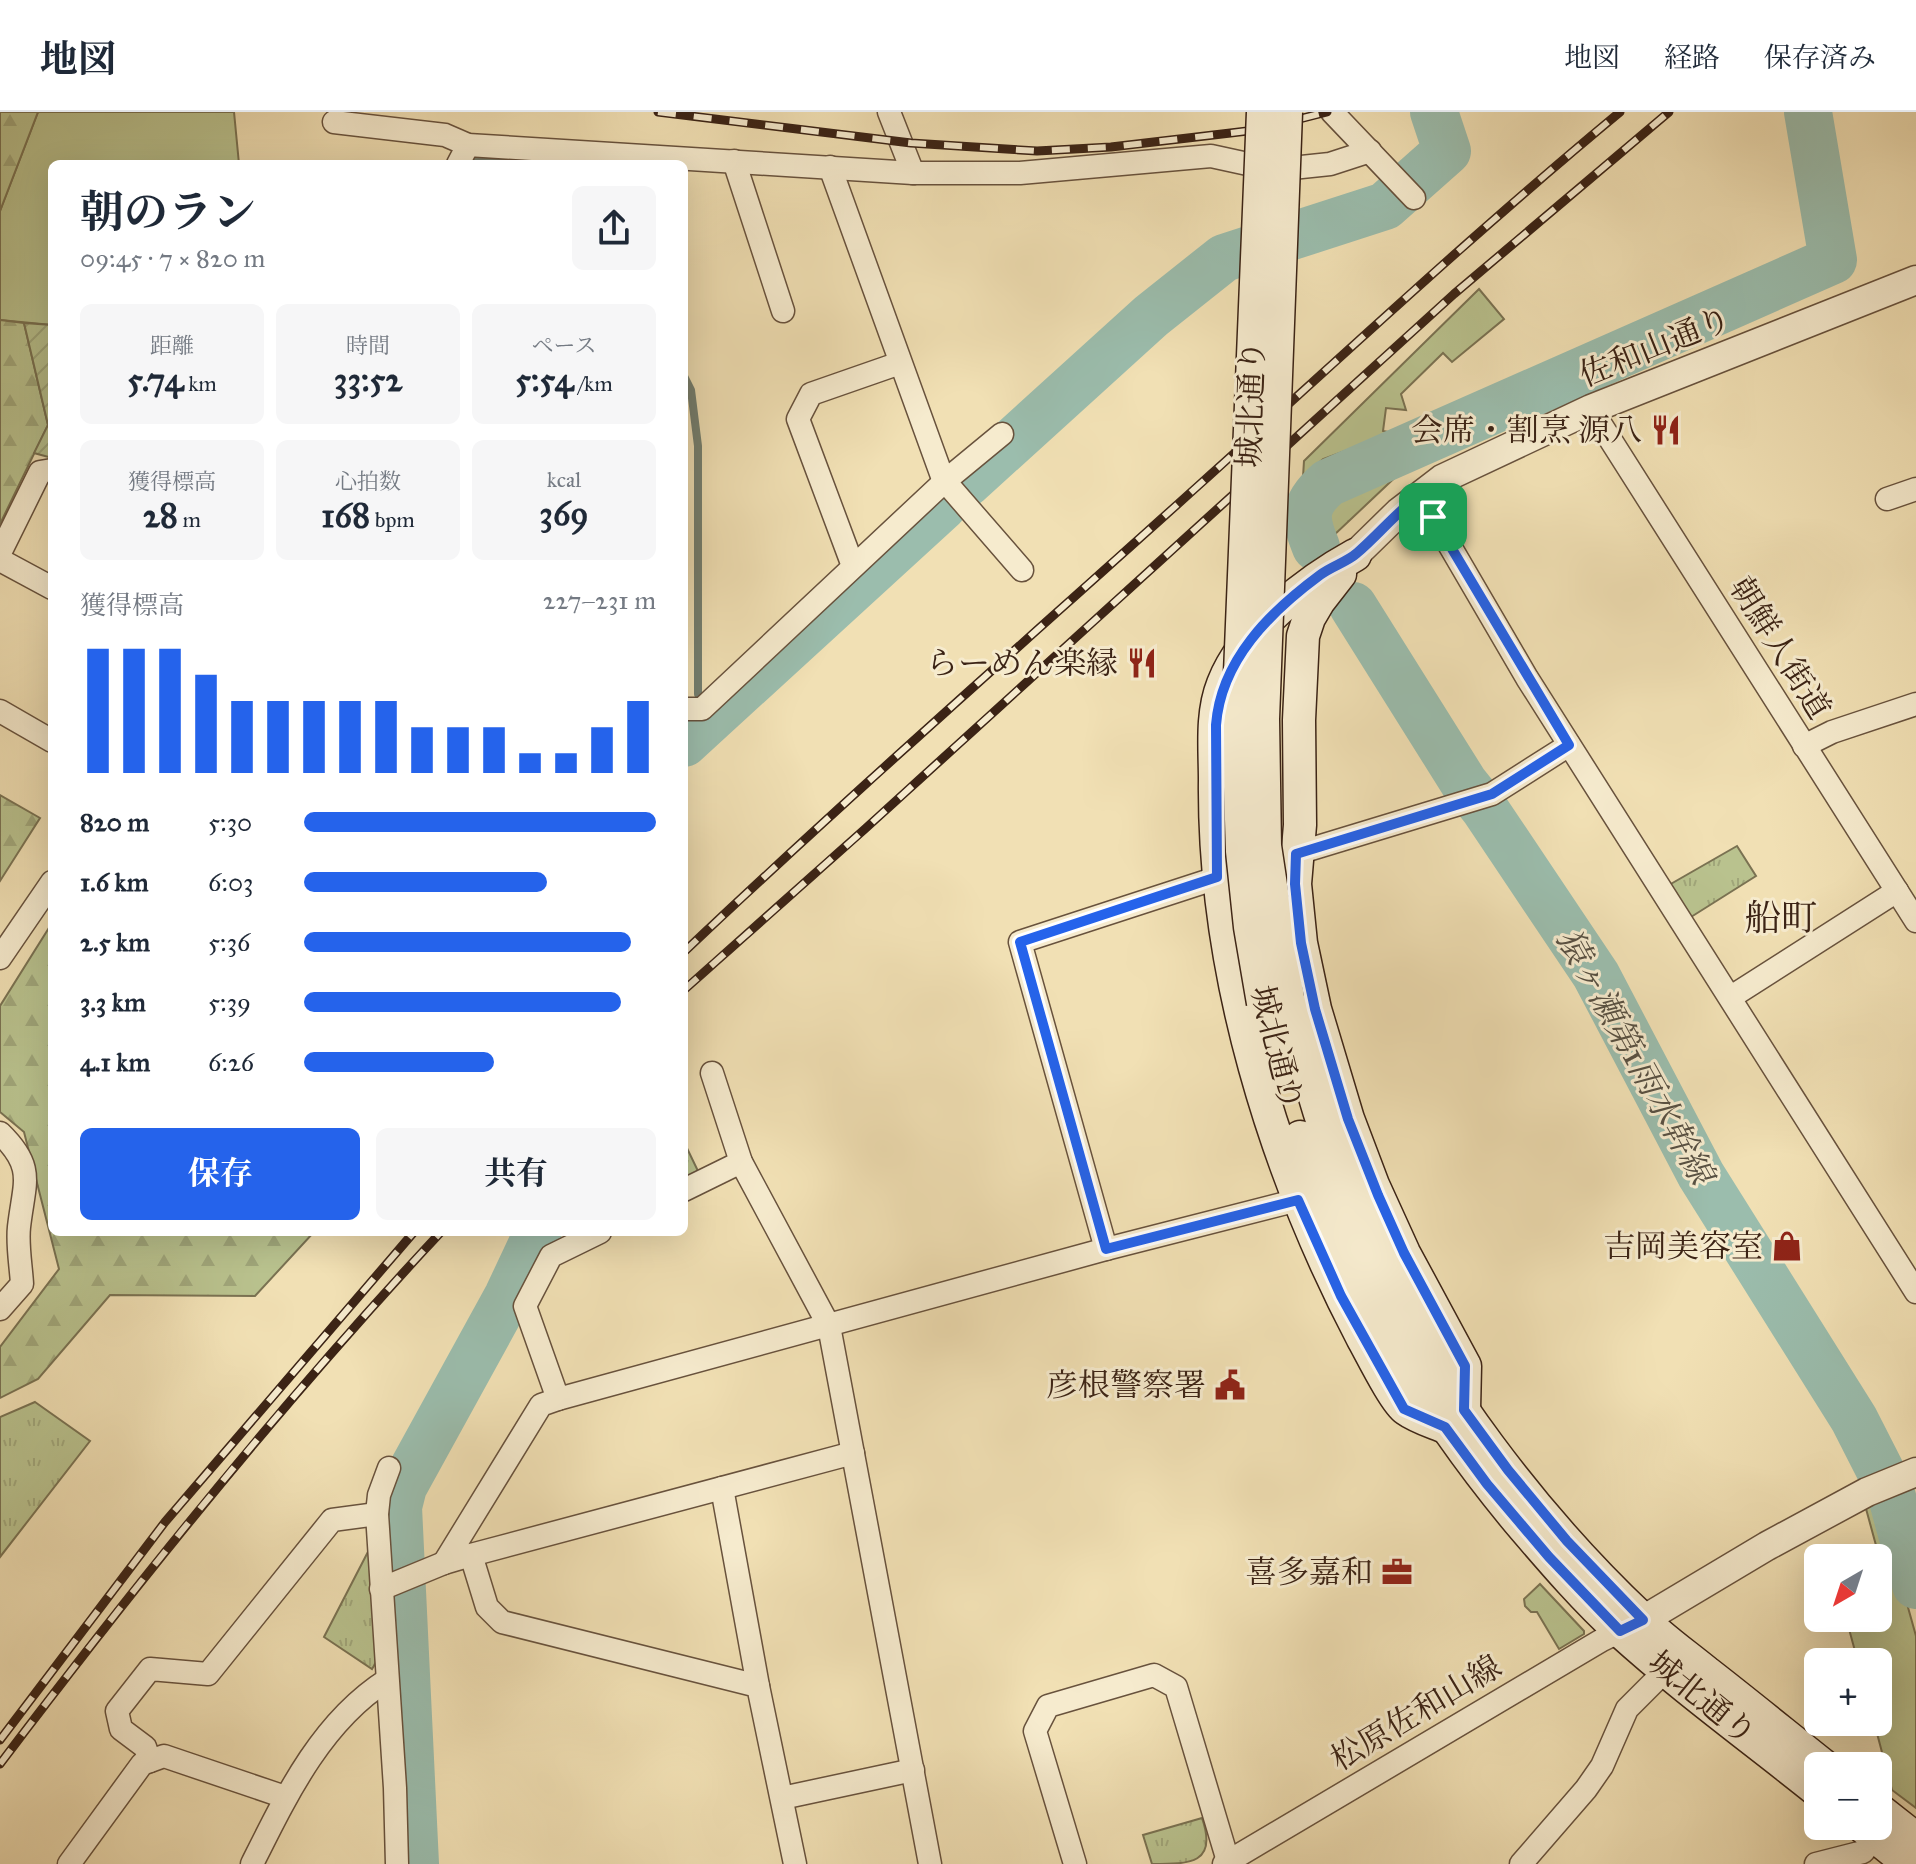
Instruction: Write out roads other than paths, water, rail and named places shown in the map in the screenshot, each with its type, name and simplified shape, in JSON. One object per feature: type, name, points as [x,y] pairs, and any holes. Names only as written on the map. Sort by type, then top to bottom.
[{"type":"main road","name":"城北通り","points":[[1263,112],[1238,753],[1242,851],[1250,927],[1276,1000]]},
{"type":"main road","name":"城北通り","points":[[1286,112],[1263,733],[1265,846],[1276,1000],[1287,1098],[1331,1220],[1378,1318],[1454,1419],[1487,1484],[1549,1557],[1631,1625],[1805,1752]]},
{"type":"main road","points":[[1355,555],[1319,601],[1303,636],[1299,720],[1300,825],[1295,884],[1301,943],[1315,1009],[1348,1119],[1404,1253],[1465,1366],[1454,1419],[1404,1409],[1341,1296],[1298,1200],[1269,1113],[1239,1001],[1217,877],[1216,725],[1222,685],[1236,661],[1273,614],[1323,572],[1355,555]]},
{"type":"main road","name":"城北通り","points":[[1631,1625],[1666,1670],[1804,1780]]},
{"type":"main road","points":[[1892,1831],[1916,1839]]},
{"type":"main road","points":[[1887,1840],[1909,1864]]},
{"type":"street","points":[[889,112],[913,173]]},
{"type":"street","points":[[1332,112],[1413,196]]},
{"type":"street","points":[[334,122],[445,135],[463,154],[734,161],[913,173],[1020,173],[1211,156],[1266,168],[1292,168],[1330,164],[1370,151]]},
{"type":"street","points":[[734,161],[783,311]]},
{"type":"street","points":[[830,167],[945,481],[1022,570]]},
{"type":"street","name":"佐和山通り","points":[[1355,555],[1415,499],[1442,479],[1591,409],[1916,280]]},
{"type":"street","points":[[853,566],[798,419],[811,394],[900,363]]},
{"type":"street","name":"朝鮮人街道","points":[[1591,409],[1916,921]]},
{"type":"street","points":[[688,709],[702,709],[945,481],[1002,434]]},
{"type":"street","points":[[0,553],[35,480],[40,472],[48,471]]},
{"type":"street","points":[[1887,499],[1916,489]]},
{"type":"street","points":[[1415,499],[1433,517],[1569,745],[1916,1292]]},
{"type":"street","points":[[0,560],[48,586]]},
{"type":"street","points":[[1804,746],[1832,732],[1916,704]]},
{"type":"street","points":[[0,711],[48,739]]},
{"type":"street","points":[[1106,1249],[1020,942],[1217,877],[1492,794],[1569,745]]},
{"type":"street","points":[[0,958],[48,888]]},
{"type":"street","points":[[1731,997],[1897,891]]},
{"type":"street","points":[[712,1073],[741,1162],[829,1326],[930,1864]]},
{"type":"street","points":[[0,1133],[23,1163],[26,1177],[19,1229],[22,1284],[0,1309]]},
{"type":"street","points":[[688,1188],[741,1162]]},
{"type":"street","points":[[444,1563],[541,1405],[1106,1249],[1298,1200]]},
{"type":"street","points":[[558,1399],[525,1306],[551,1256],[592,1236]]},
{"type":"street","points":[[394,1584],[471,1555],[853,1453]]},
{"type":"street","points":[[389,1468],[379,1495],[377,1514],[394,1584],[387,1680],[397,1864]]},
{"type":"street","points":[[1631,1625],[1754,1553],[1867,1492],[1907,1475]]},
{"type":"street","points":[[722,1488],[795,1864]]},
{"type":"street","points":[[150,1761],[145,1747],[121,1729],[117,1711],[150,1669],[208,1674],[332,1520],[377,1514]]},
{"type":"street","points":[[471,1555],[487,1607],[502,1622],[758,1686]]},
{"type":"street","name":"松原佐和山線","points":[[1226,1862],[1631,1625]]},
{"type":"street","points":[[1521,1864],[1602,1766],[1627,1709],[1666,1670]]},
{"type":"street","points":[[1075,1864],[1035,1731],[1048,1706],[1154,1675],[1176,1687],[1226,1862]]},
{"type":"street","points":[[252,1864],[285,1797],[312,1753],[365,1694],[387,1680]]},
{"type":"street","points":[[69,1864],[142,1764],[164,1756],[285,1797]]},
{"type":"street","points":[[782,1798],[913,1770]]},
{"type":"street","points":[[1816,1864],[1863,1852],[1867,1840]]},
{"type":"waterway","points":[[967,483],[1151,316],[1224,258],[1385,206],[1447,151],[1434,112]]},
{"type":"waterway","name":"猿ヶ瀬第1雨水幹線","points":[[1316,547],[1309,528],[1308,512],[1314,498],[1328,483],[1833,260],[1808,112]]},
{"type":"waterway","points":[[474,159],[539,160]]},
{"type":"waterway","points":[[688,384],[698,446],[698,694]]},
{"type":"waterway","points":[[688,739],[943,506]]},
{"type":"waterway","name":"猿ヶ瀬第1雨水幹線","points":[[1353,606],[1464,783],[1596,975],[1701,1175],[1854,1419],[1881,1472]]},
{"type":"waterway","points":[[415,1864],[398,1507],[403,1487],[508,1296],[536,1236]]},
{"type":"waterway","name":"猿ヶ瀬第1雨水幹線","points":[[1892,1497],[1916,1585]]},
{"type":"railway","points":[[658,112],[911,143],[1037,151],[1111,147],[1256,130],[1327,112]]},
{"type":"railway","points":[[688,948],[875,775],[1407,297],[1620,112]]},
{"type":"railway","points":[[688,986],[1454,294],[1669,112]]},
{"type":"railway","points":[[0,1740],[165,1522],[411,1236]]},
{"type":"railway","points":[[0,1764],[213,1492],[437,1236]]},
{"type":"place","name":"会席・割烹 源八","points":[[1666,430]]},
{"type":"place","name":"らーめん楽縁","points":[[1142,663]]},
{"type":"place","name":"吉岡美容室","points":[[1787,1246]]},
{"type":"place","name":"彦根警察署","points":[[1230,1385]]},
{"type":"place","name":"喜多嘉和","points":[[1397,1572]]},
{"type":"district","name":"船町","points":[[1781,918]]}]
